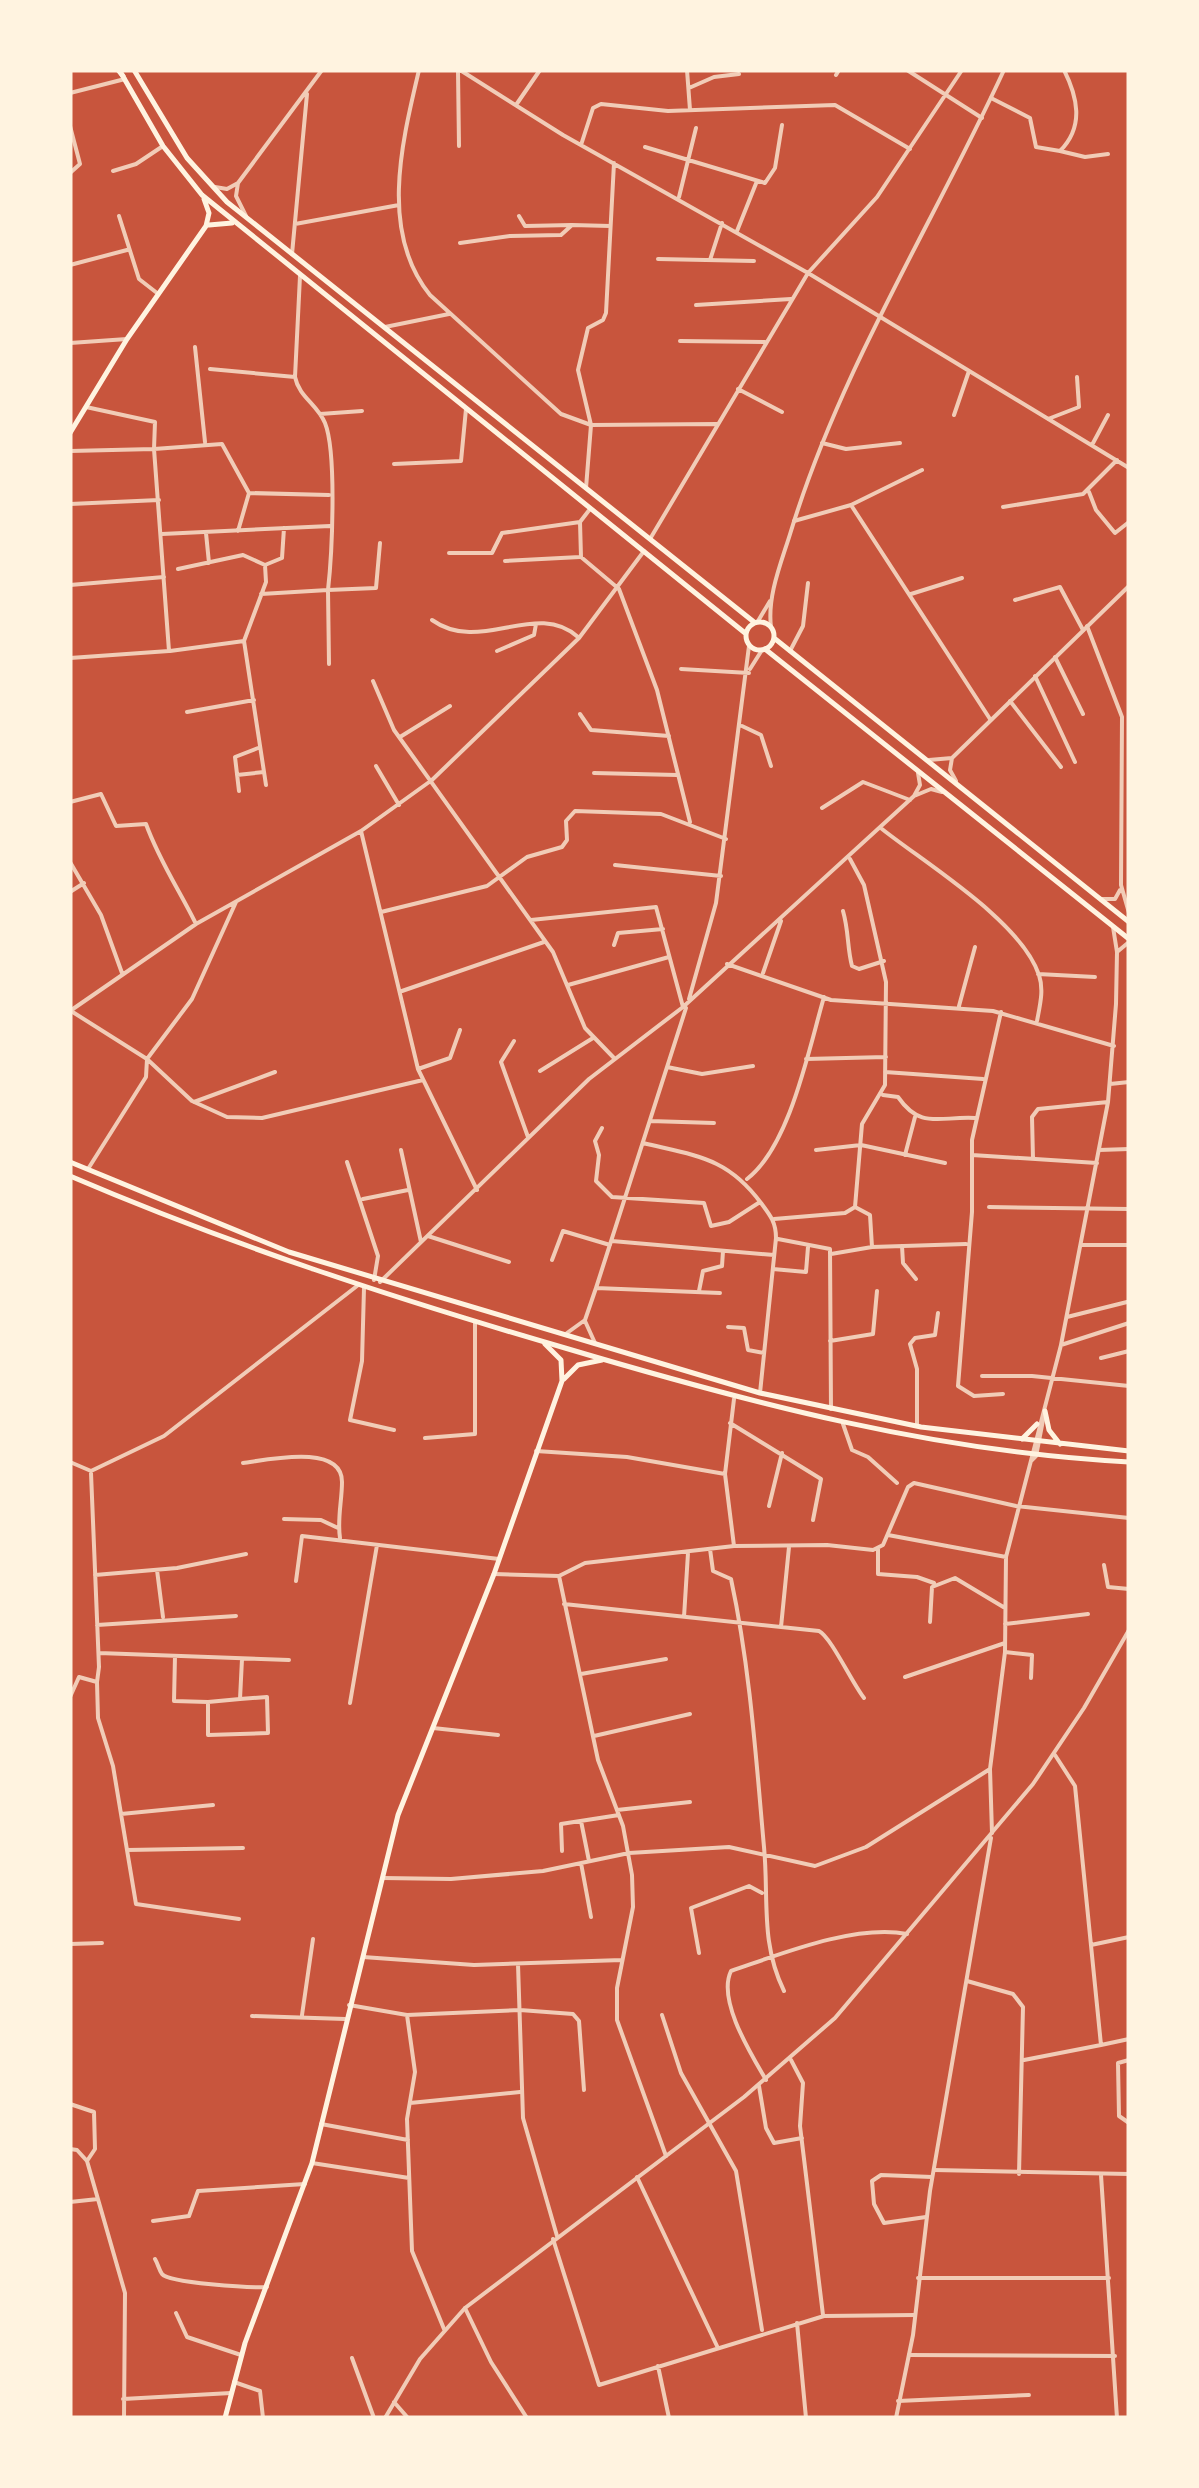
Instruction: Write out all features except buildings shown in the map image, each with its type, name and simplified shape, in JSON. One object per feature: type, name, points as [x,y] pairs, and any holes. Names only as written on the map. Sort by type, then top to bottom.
[{"type":"main road","points":[[134,70],[174,139],[210,185],[248,220],[756,622],[771,626],[774,638],[790,652],[1129,922]]},
{"type":"main road","points":[[121,74],[163,146],[202,195],[234,223],[745,633],[749,646],[764,650],[1129,941]]},
{"type":"main road","points":[[70,433],[157,293],[206,226],[209,213],[202,195]]},
{"type":"main road","points":[[206,226],[234,223]]},
{"type":"main road","points":[[426,376],[433,366]]},
{"type":"main road","points":[[745,633],[756,622]]},
{"type":"main road","points":[[764,650],[774,638]]},
{"type":"main road","points":[[70,1162],[289,1252],[760,1393],[917,1426],[1035,1443],[1129,1451]]},
{"type":"main road","points":[[72,1178],[285,1262],[734,1399],[843,1424],[1032,1457],[1129,1462]]},
{"type":"main road","points":[[285,1262],[289,1252]]},
{"type":"main road","points":[[225,2418],[241,2355],[312,2164],[398,1815],[494,1574],[562,1381],[561,1360],[541,1341]]},
{"type":"main road","points":[[562,1381],[578,1365],[605,1360]]},
{"type":"main road","points":[[1044,1411],[1049,1430],[1062,1446]]},
{"type":"main road","points":[[1020,1441],[1038,1424]]},
{"type":"street","points":[[248,220],[236,198],[238,183],[322,70]]},
{"type":"street","points":[[419,70],[398,171],[399,205],[414,275],[450,314],[561,414],[591,425],[717,424]]},
{"type":"street","points":[[459,70],[581,145],[808,272],[1129,468]]},
{"type":"street","points":[[459,70],[459,146]]},
{"type":"street","points":[[516,105],[540,70]]},
{"type":"street","points":[[687,70],[690,110]]},
{"type":"street","points":[[907,70],[982,118]]},
{"type":"street","points":[[650,539],[808,272],[864,213],[962,70]]},
{"type":"street","points":[[771,626],[772,596],[822,442],[880,316],[1004,70]]},
{"type":"street","points":[[1060,151],[1073,132],[1076,104],[1074,84],[1064,70]]},
{"type":"street","points":[[70,93],[121,74]]},
{"type":"street","points":[[689,88],[714,77],[739,74]]},
{"type":"street","points":[[292,254],[307,89]]},
{"type":"street","points":[[992,98],[1030,118],[1036,147],[1085,158],[1108,154]]},
{"type":"street","points":[[581,145],[597,105],[690,110],[835,105],[910,149]]},
{"type":"street","points":[[645,147],[757,181],[771,178],[782,125]]},
{"type":"street","points":[[70,126],[80,164],[70,173]]},
{"type":"street","points":[[679,197],[696,128]]},
{"type":"street","points":[[113,171],[136,164],[163,146]]},
{"type":"street","points":[[586,488],[591,425],[578,370],[588,328],[605,316],[614,163]]},
{"type":"street","points":[[737,231],[757,181]]},
{"type":"street","points":[[210,185],[223,190],[238,183]]},
{"type":"street","points":[[295,224],[399,205]]},
{"type":"street","points":[[119,216],[139,279],[157,293]]},
{"type":"street","points":[[519,216],[525,226],[610,226]]},
{"type":"street","points":[[710,260],[722,223]]},
{"type":"street","points":[[460,243],[510,236],[561,235],[572,225]]},
{"type":"street","points":[[70,264],[127,250]]},
{"type":"street","points":[[658,259],[754,262]]},
{"type":"street","points":[[300,276],[296,376],[304,397],[326,425],[330,495],[329,664]]},
{"type":"street","points":[[696,306],[792,298]]},
{"type":"street","points":[[385,327],[450,314]]},
{"type":"street","points":[[70,343],[127,339]]},
{"type":"street","points":[[680,342],[766,342]]},
{"type":"street","points":[[195,347],[205,444]]},
{"type":"street","points":[[210,369],[296,376]]},
{"type":"street","points":[[954,415],[969,371]]},
{"type":"street","points":[[1048,419],[1079,407],[1077,377]]},
{"type":"street","points":[[738,389],[782,412]]},
{"type":"street","points":[[86,407],[154,422],[169,651]]},
{"type":"street","points":[[394,464],[461,461],[466,408]]},
{"type":"street","points":[[320,414],[362,412]]},
{"type":"street","points":[[1092,445],[1108,414]]},
{"type":"street","points":[[70,451],[154,449],[216,442],[226,448],[249,492],[238,532]]},
{"type":"street","points":[[822,442],[846,449],[900,443]]},
{"type":"street","points":[[1003,507],[1089,492],[1117,460]]},
{"type":"street","points":[[794,521],[851,505],[922,470]]},
{"type":"street","points":[[249,492],[330,495]]},
{"type":"street","points":[[1089,492],[1108,530],[1115,533],[1129,522]]},
{"type":"street","points":[[70,504],[159,500]]},
{"type":"street","points":[[851,505],[990,718]]},
{"type":"street","points":[[582,557],[580,522],[590,508]]},
{"type":"street","points":[[449,553],[492,553],[502,533],[580,522]]},
{"type":"street","points":[[162,534],[330,526]]},
{"type":"street","points":[[178,568],[243,555],[265,565],[282,558],[284,528]]},
{"type":"street","points":[[206,533],[210,564]]},
{"type":"street","points":[[260,594],[376,588],[380,543]]},
{"type":"street","points":[[423,1080],[262,1118],[227,1117],[194,1102],[147,1059],[70,1011],[196,924],[361,831],[432,780],[579,638],[620,589],[644,551]]},
{"type":"street","points":[[505,561],[582,557],[620,589],[648,662],[690,822]]},
{"type":"street","points":[[265,565],[244,641],[266,784]]},
{"type":"street","points":[[70,585],[164,577]]},
{"type":"street","points":[[910,594],[962,578]]},
{"type":"street","points":[[790,652],[803,626],[808,583]]},
{"type":"street","points":[[1015,600],[1060,587],[1085,628],[1120,703],[1121,885],[1129,913]]},
{"type":"street","points":[[957,784],[950,770],[952,758],[1129,587]]},
{"type":"street","points":[[756,622],[772,596]]},
{"type":"street","points":[[432,620],[461,634],[536,624],[564,626],[579,638]]},
{"type":"street","points":[[498,651],[534,634],[536,624]]},
{"type":"street","points":[[70,658],[244,641]]},
{"type":"street","points":[[557,1334],[574,1331],[584,1320],[708,943],[742,726],[749,646]]},
{"type":"street","points":[[749,671],[764,650]]},
{"type":"street","points":[[1055,657],[1083,714]]},
{"type":"street","points":[[682,669],[749,671]]},
{"type":"street","points":[[1036,676],[1074,762]]},
{"type":"street","points":[[373,681],[380,705],[400,738],[500,876],[544,942],[594,1038],[614,1058]]},
{"type":"street","points":[[187,712],[254,700]]},
{"type":"street","points":[[1010,701],[1062,767]]},
{"type":"street","points":[[1120,703],[1129,702]]},
{"type":"street","points":[[400,738],[450,706]]},
{"type":"street","points":[[580,714],[591,730],[669,736]]},
{"type":"street","points":[[742,726],[761,735],[771,766]]},
{"type":"street","points":[[239,791],[236,754],[260,748]]},
{"type":"street","points":[[925,759],[952,758]]},
{"type":"street","points":[[376,766],[398,806]]},
{"type":"street","points":[[912,798],[920,780],[916,769]]},
{"type":"street","points":[[237,776],[264,772]]},
{"type":"street","points":[[594,773],[677,775]]},
{"type":"street","points":[[822,808],[863,782],[912,798]]},
{"type":"street","points":[[377,1281],[614,1058],[685,1005],[726,964],[850,859],[912,798],[930,789],[947,794]]},
{"type":"street","points":[[70,802],[101,794],[116,826],[146,824],[169,880],[180,892],[196,924]]},
{"type":"street","points":[[381,912],[487,886],[527,857],[564,846],[566,820],[575,811],[661,814],[726,839]]},
{"type":"street","points":[[882,828],[1007,928],[1038,974],[1042,989],[1038,1020]]},
{"type":"street","points":[[361,831],[418,1068],[477,1190]]},
{"type":"street","points":[[774,1219],[845,1213],[855,1206],[864,1117],[883,1095],[884,962],[864,885],[850,859]]},
{"type":"street","points":[[70,862],[84,883],[122,973]]},
{"type":"street","points":[[616,865],[721,876]]},
{"type":"street","points":[[70,892],[84,883]]},
{"type":"street","points":[[1100,899],[1115,899],[1121,885]]},
{"type":"street","points":[[88,1170],[146,1078],[147,1059],[180,1021],[236,902]]},
{"type":"street","points":[[530,921],[653,906],[658,909],[685,1005]]},
{"type":"street","points":[[843,911],[852,941],[848,950],[852,966],[859,969],[884,962]]},
{"type":"street","points":[[762,975],[781,921]]},
{"type":"street","points":[[896,2418],[910,2355],[926,2217],[992,1833],[990,1769],[1005,1652],[1006,1557],[1016,1506],[1061,1345],[1108,1102],[1117,952],[1112,927]]},
{"type":"street","points":[[614,945],[618,933],[663,929]]},
{"type":"street","points":[[1117,952],[1129,941]]},
{"type":"street","points":[[400,992],[544,942]]},
{"type":"street","points":[[959,1006],[975,947]]},
{"type":"street","points":[[568,985],[669,957]]},
{"type":"street","points":[[726,964],[824,997],[1001,1012],[1114,1046]]},
{"type":"street","points":[[1038,974],[1095,978]]},
{"type":"street","points":[[746,1180],[772,1149],[806,1059],[824,997]]},
{"type":"street","points":[[1001,1012],[975,1118],[958,1386],[974,1396],[1003,1394]]},
{"type":"street","points":[[418,1068],[450,1058],[460,1030]]},
{"type":"street","points":[[540,1071],[594,1038]]},
{"type":"street","points":[[514,1041],[501,1062],[528,1136]]},
{"type":"street","points":[[806,1059],[886,1057]]},
{"type":"street","points":[[667,1068],[702,1074],[753,1066]]},
{"type":"street","points":[[194,1102],[275,1072]]},
{"type":"street","points":[[886,1072],[983,1079]]},
{"type":"street","points":[[1110,1084],[1129,1082]]},
{"type":"street","points":[[883,1095],[898,1097],[915,1117],[975,1118]]},
{"type":"street","points":[[1032,1159],[1032,1117],[1038,1109],[1108,1102]]},
{"type":"street","points":[[905,1154],[915,1117]]},
{"type":"street","points":[[650,1121],[714,1123]]},
{"type":"street","points":[[602,1128],[594,1141],[599,1155],[596,1180],[612,1198],[704,1203],[711,1226],[729,1222],[760,1202]]},
{"type":"street","points":[[643,1143],[716,1161],[746,1180],[774,1219],[776,1238],[760,1393]]},
{"type":"street","points":[[816,1150],[861,1145],[945,1163]]},
{"type":"street","points":[[1099,1150],[1129,1149]]},
{"type":"street","points":[[401,1150],[421,1242]]},
{"type":"street","points":[[972,1155],[1097,1163]]},
{"type":"street","points":[[348,1162],[378,1256],[377,1281]]},
{"type":"street","points":[[362,1199],[408,1190]]},
{"type":"street","points":[[855,1206],[870,1215],[872,1246]]},
{"type":"street","points":[[989,1207],[1129,1209]]},
{"type":"street","points":[[552,1260],[562,1232],[611,1242],[774,1255]]},
{"type":"street","points":[[428,1236],[508,1262]]},
{"type":"street","points":[[776,1238],[808,1247],[828,1246],[831,1254],[831,1408]]},
{"type":"street","points":[[831,1254],[872,1246],[968,1244]]},
{"type":"street","points":[[1081,1244],[1129,1245]]},
{"type":"street","points":[[902,1246],[903,1263],[916,1279]]},
{"type":"street","points":[[772,1269],[806,1272],[808,1247]]},
{"type":"street","points":[[699,1292],[703,1271],[722,1266],[724,1251]]},
{"type":"street","points":[[360,1287],[362,1361],[350,1420],[394,1430]]},
{"type":"street","points":[[70,1462],[91,1471],[164,1436],[360,1287]]},
{"type":"street","points":[[596,1288],[720,1293]]},
{"type":"street","points":[[830,1341],[873,1334],[877,1291]]},
{"type":"street","points":[[1067,1317],[1127,1302]]},
{"type":"street","points":[[917,1426],[917,1369],[911,1340],[935,1335],[938,1313]]},
{"type":"street","points":[[584,1320],[588,1337],[604,1348]]},
{"type":"street","points":[[425,1438],[475,1434],[475,1321]]},
{"type":"street","points":[[1061,1345],[1129,1324]]},
{"type":"street","points":[[728,1328],[744,1328],[749,1352],[764,1353]]},
{"type":"street","points":[[1101,1358],[1129,1351]]},
{"type":"street","points":[[982,1376],[1129,1386]]},
{"type":"street","points":[[734,1399],[724,1474],[734,1546]]},
{"type":"street","points":[[1035,1443],[1045,1400]]},
{"type":"street","points":[[730,1423],[822,1482],[813,1520]]},
{"type":"street","points":[[843,1424],[852,1450],[868,1457],[897,1483]]},
{"type":"street","points":[[536,1451],[626,1458],[724,1474]]},
{"type":"street","points":[[768,1506],[782,1454]]},
{"type":"street","points":[[243,1463],[329,1460],[343,1479],[340,1538]]},
{"type":"street","points":[[91,1471],[98,1718],[113,1766],[136,1904],[239,1919]]},
{"type":"street","points":[[1005,1608],[958,1578],[934,1583],[878,1574],[878,1549],[914,1483],[1016,1506],[1129,1518]]},
{"type":"street","points":[[284,1519],[321,1520],[338,1528]]},
{"type":"street","points":[[888,1535],[1006,1557]]},
{"type":"street","points":[[296,1581],[300,1536],[499,1559]]},
{"type":"street","points":[[350,1703],[377,1545]]},
{"type":"street","points":[[494,1574],[559,1576],[585,1564],[734,1546],[878,1549]]},
{"type":"street","points":[[781,1628],[788,1547]]},
{"type":"street","points":[[710,1549],[714,1571],[730,1580],[740,1624],[765,1854],[762,1893],[773,1956],[784,1991]]},
{"type":"street","points":[[684,1617],[688,1552]]},
{"type":"street","points":[[94,1575],[157,1570],[246,1554]]},
{"type":"street","points":[[1104,1565],[1108,1587],[1129,1590]]},
{"type":"street","points":[[157,1570],[163,1617]]},
{"type":"street","points":[[559,1576],[602,1774],[629,1853],[633,1907],[616,2020],[666,2156]]},
{"type":"street","points":[[930,1622],[934,1583]]},
{"type":"street","points":[[564,1604],[827,1636],[846,1676],[864,1698]]},
{"type":"street","points":[[1006,1624],[1088,1614]]},
{"type":"street","points":[[97,1625],[163,1617],[236,1616]]},
{"type":"street","points":[[386,2418],[444,2329],[466,2308],[759,2086],[856,1996],[1055,1755],[1129,1630]]},
{"type":"street","points":[[905,1676],[1005,1643]]},
{"type":"street","points":[[1005,1652],[1032,1654],[1031,1678]]},
{"type":"street","points":[[99,1653],[289,1660]]},
{"type":"street","points":[[175,1656],[174,1701],[269,1700],[269,1729],[265,1735],[208,1735],[208,1702]]},
{"type":"street","points":[[240,1699],[242,1659]]},
{"type":"street","points":[[581,1674],[666,1659]]},
{"type":"street","points":[[70,1697],[79,1677],[97,1682]]},
{"type":"street","points":[[594,1736],[690,1714]]},
{"type":"street","points":[[433,1728],[498,1735]]},
{"type":"street","points":[[1055,1755],[1075,1786],[1100,2045]]},
{"type":"street","points":[[383,1878],[451,1879],[543,1871],[629,1853],[729,1848],[799,1865],[847,1857],[990,1769]]},
{"type":"street","points":[[562,1851],[561,1824],[690,1802]]},
{"type":"street","points":[[121,1814],[213,1805]]},
{"type":"street","points":[[582,1821],[589,1861]]},
{"type":"street","points":[[127,1850],[243,1848]]},
{"type":"street","points":[[581,1862],[591,1917]]},
{"type":"street","points":[[699,1953],[691,1908],[749,1886],[762,1893]]},
{"type":"street","points":[[766,2080],[738,2021],[728,1982],[732,1971],[791,1948],[870,1934],[907,1934]]},
{"type":"street","points":[[1091,1945],[1129,1938]]},
{"type":"street","points":[[302,2015],[312,1939]]},
{"type":"street","points":[[70,1944],[102,1943]]},
{"type":"street","points":[[363,1957],[437,1964],[622,1960]]},
{"type":"street","points":[[518,1964],[520,2092],[528,2141],[596,2382],[601,2386],[762,2332],[824,2316],[915,2314]]},
{"type":"street","points":[[967,1981],[1020,1999],[1024,2060],[1020,2174]]},
{"type":"street","points":[[349,2005],[406,2015],[520,2010],[577,2017],[584,2090]]},
{"type":"street","points":[[252,2016],[302,2015],[345,2020]]},
{"type":"street","points":[[406,2015],[415,2072],[408,2140],[412,2251],[444,2329]]},
{"type":"street","points":[[662,2015],[681,2073],[712,2122],[740,2188],[762,2332]]},
{"type":"street","points":[[1024,2060],[1129,2039]]},
{"type":"street","points":[[791,2060],[802,2074],[802,2138],[824,2316]]},
{"type":"street","points":[[1129,2060],[1118,2064],[1116,2071],[1119,2116],[1129,2124]]},
{"type":"street","points":[[759,2086],[766,2128],[774,2143],[802,2138]]},
{"type":"street","points":[[410,2103],[520,2092]]},
{"type":"street","points":[[70,2104],[94,2112],[94,2149],[87,2161]]},
{"type":"street","points":[[321,2124],[408,2140]]},
{"type":"street","points":[[70,2149],[87,2161],[125,2293],[124,2418]]},
{"type":"street","points":[[312,2164],[409,2178]]},
{"type":"street","points":[[926,2217],[884,2223],[874,2204],[872,2182],[881,2176],[933,2173],[1129,2174]]},
{"type":"street","points":[[1101,2175],[1116,2418]]},
{"type":"street","points":[[637,2177],[718,2346]]},
{"type":"street","points":[[153,2220],[188,2216],[198,2191],[305,2184]]},
{"type":"street","points":[[70,2202],[98,2199]]},
{"type":"street","points":[[155,2259],[162,2273],[170,2278],[197,2279],[222,2289],[267,2288]]},
{"type":"street","points":[[918,2278],[1110,2278]]},
{"type":"street","points":[[466,2308],[491,2362],[527,2418]]},
{"type":"street","points":[[176,2313],[179,2328],[187,2336],[241,2355]]},
{"type":"street","points":[[796,2324],[806,2418]]},
{"type":"street","points":[[910,2355],[1115,2356]]},
{"type":"street","points":[[352,2358],[374,2418]]},
{"type":"street","points":[[658,2366],[668,2418]]},
{"type":"street","points":[[234,2382],[260,2391],[263,2418]]},
{"type":"street","points":[[123,2399],[231,2393]]},
{"type":"street","points":[[898,2401],[1029,2395]]},
{"type":"street","points":[[394,2402],[408,2418]]}]
